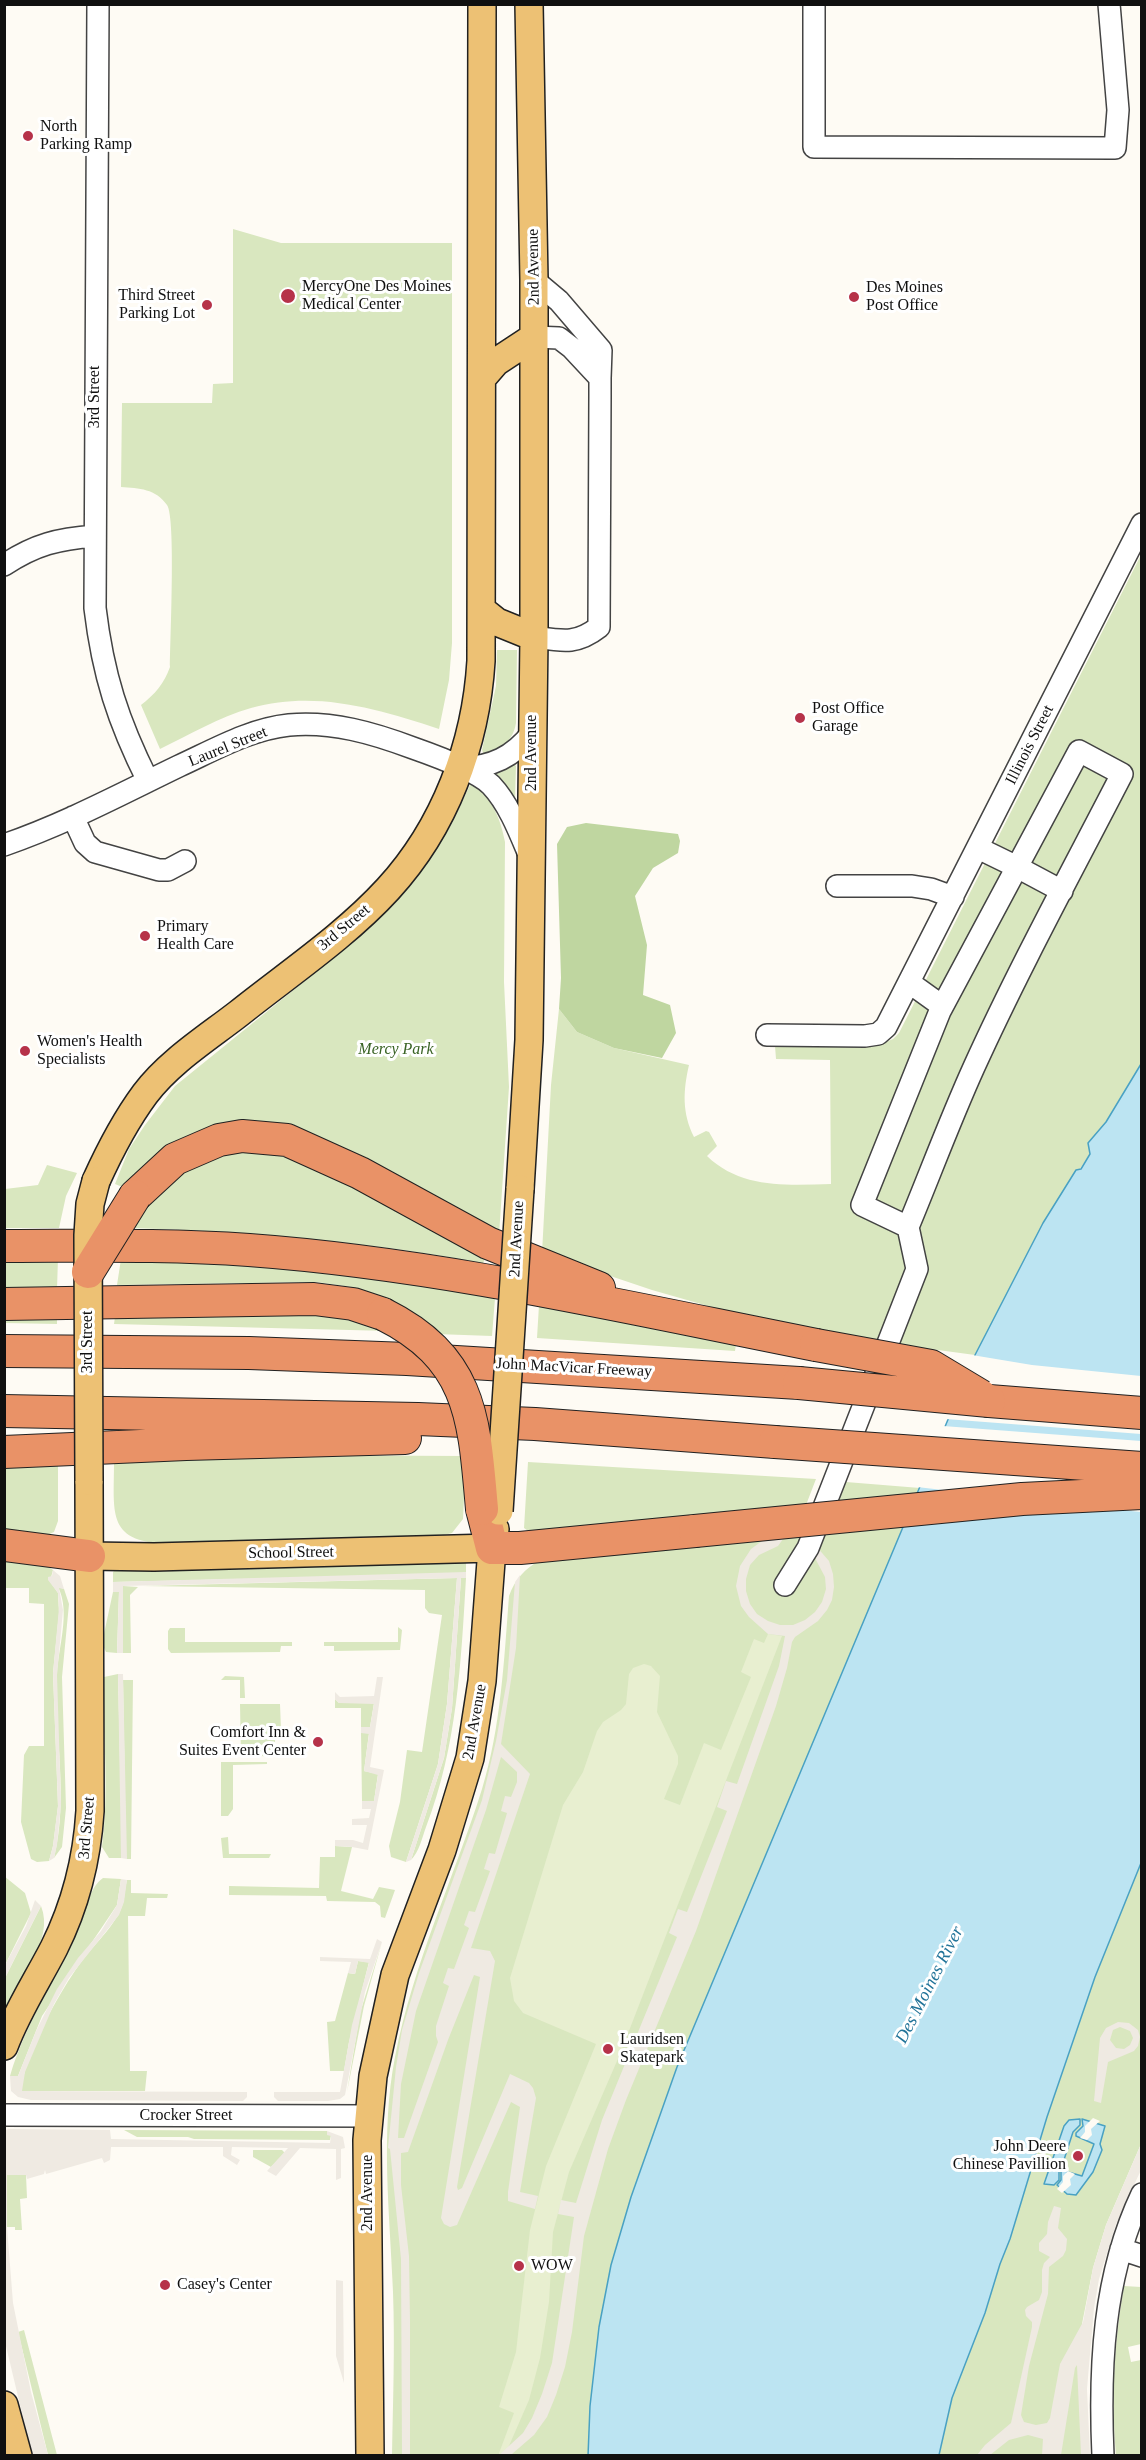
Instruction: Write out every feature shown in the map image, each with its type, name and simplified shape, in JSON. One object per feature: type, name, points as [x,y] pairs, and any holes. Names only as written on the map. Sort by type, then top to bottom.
[{"type":"highway","points":[[88,1272],[135,1196],[176,1159],[219,1140],[242,1136],[286,1140],[360,1173],[488,1243],[661,1314]]},
{"type":"highway","points":[[4,1246],[183,1247],[250,1250],[408,1268],[931,1366],[989,1401]]},
{"type":"highway","points":[[4,1304],[314,1299],[353,1304],[400,1322],[432,1346],[458,1382],[468,1406],[491,1510],[492,1548],[520,1548],[695,1532],[1022,1499],[1142,1493]]},
{"type":"highway","name":"John MacVicar Freeway","points":[[4,1351],[249,1353],[408,1359],[799,1383],[1142,1413]]},
{"type":"highway","points":[[4,1411],[418,1419],[664,1433],[1142,1468]]},
{"type":"highway","points":[[4,1452],[222,1443],[664,1433]]},
{"type":"highway","points":[[4,1545],[89,1556]]},
{"type":"main road","points":[[460,768],[480,688],[483,4]]},
{"type":"main road","name":"2nd Avenue","points":[[491,1510],[520,1189],[529,1040],[534,637],[534,280],[529,4]]},
{"type":"main road","points":[[483,377],[496,362],[534,337]]},
{"type":"main road","points":[[482,610],[497,622],[534,637]]},
{"type":"main road","name":"3rd Street","points":[[4,2046],[28,1993],[63,1928],[76,1896],[86,1855],[90,1811],[88,1272],[90,1204],[96,1181],[110,1150],[146,1092],[174,1065],[352,924],[389,888],[423,844],[445,805],[460,768]]},
{"type":"main road","name":"2nd Avenue","points":[[370,2456],[368,2116],[378,2045],[395,1975],[442,1850],[470,1758],[482,1681],[492,1548]]},
{"type":"main road","name":"School Street","points":[[89,1556],[154,1557],[492,1548]]},
{"type":"main road","points":[[4,2405],[18,2456]]},
{"type":"street","name":"3rd Street","points":[[98,4],[95,608],[106,677],[121,722],[148,781]]},
{"type":"street","points":[[814,4],[814,147],[1115,148],[1118,110],[1109,4]]},
{"type":"street","points":[[534,280],[559,301],[601,350],[599,627],[586,638],[574,640],[534,637]]},
{"type":"street","points":[[534,337],[559,338],[572,348],[600,378]]},
{"type":"street","name":"Illinois Street","points":[[767,1035],[865,1036],[878,1034],[892,1018],[1142,524]]},
{"type":"street","points":[[4,565],[21,554],[58,539],[95,536]]},
{"type":"street","name":"Laurel Street","points":[[4,844],[73,817],[230,742],[257,732],[288,725],[318,724],[356,729],[435,756],[478,776],[490,784],[507,809],[531,860]]},
{"type":"street","points":[[460,768],[480,767],[495,763],[510,755],[532,733]]},
{"type":"street","points":[[784,1585],[808,1548],[917,1269],[909,1227],[973,1068],[1122,774],[1079,751],[942,1006],[862,1205],[909,1227]]},
{"type":"street","points":[[73,817],[85,843],[95,852],[159,870],[168,870],[185,861]]},
{"type":"street","points":[[978,848],[1062,891]]},
{"type":"street","points":[[837,886],[912,886],[932,889],[953,897]]},
{"type":"street","points":[[914,974],[942,1006]]},
{"type":"street","name":"Crocker Street","points":[[4,2115],[368,2116]]},
{"type":"street","points":[[1103,2456],[1102,2354],[1107,2316],[1121,2249],[1142,2194]]},
{"type":"street","points":[[1121,2249],[1142,2256]]},
{"type":"green space","points":[[233,229],[281,243],[452,243],[452,643],[449,680],[439,729],[346,704],[299,701],[275,703],[239,712],[160,749],[141,705],[151,697],[165,679],[170,667],[172,582],[170,514],[167,505],[158,496],[147,490],[121,487],[122,403],[212,403],[213,384],[233,383]]},
{"type":"green space","points":[[1141,555],[1141,1064],[1106,1122],[1088,1143],[1090,1154],[1043,1223],[975,1355],[901,1345],[729,1312],[652,1290],[542,1253],[551,1085],[559,1009],[577,1032],[614,1048],[689,1065],[685,1093],[687,1119],[694,1137],[706,1131],[709,1132],[717,1146],[707,1156],[720,1167],[750,1180],[765,1183],[831,1184],[830,1060],[776,1059],[775,1046],[876,1046],[893,1039],[899,1033]]},
{"type":"green space","points":[[497,650],[517,650],[516,723],[512,735],[505,744],[484,755],[482,750],[496,686]]},
{"type":"green space","points":[[514,764],[516,766],[515,799],[512,801],[494,775]]},
{"type":"green space","name":"Mercy Park","points":[[476,783],[495,811],[505,842],[504,982],[509,1087],[499,1235],[279,1127],[125,1188],[115,1184],[129,1149],[175,1086],[359,937],[402,895],[452,823],[470,785]]},
{"type":"green space","points":[[586,823],[678,834],[680,841],[678,853],[653,868],[635,896],[647,945],[643,995],[670,1005],[676,1033],[662,1058],[614,1048],[577,1032],[559,1009],[561,978],[557,844],[567,827]]},
{"type":"green space","points":[[246,1149],[293,1155],[487,1255],[483,1263],[396,1249],[308,1239],[131,1228],[164,1181],[209,1157]]},
{"type":"green space","points":[[47,1165],[77,1173],[66,1196],[59,1228],[5,1228],[5,1189],[38,1185]]},
{"type":"green space","points":[[4,1258],[58,1258],[57,1289],[5,1291]]},
{"type":"green space","points":[[121,1259],[309,1271],[402,1282],[495,1298],[492,1336],[436,1334],[372,1294],[351,1287],[317,1282],[117,1285]]},
{"type":"green space","points":[[539,1305],[736,1344],[735,1351],[537,1338]]},
{"type":"green space","points":[[334,1314],[389,1331],[114,1324],[115,1317]]},
{"type":"green space","points":[[4,1316],[57,1316],[57,1324],[5,1323]]},
{"type":"green space","points":[[256,1455],[466,1456],[463,1519],[452,1533],[440,1536],[172,1544],[135,1538],[125,1532],[118,1522],[114,1497],[114,1462]]},
{"type":"green space","points":[[58,1462],[58,1521],[54,1532],[47,1535],[5,1529],[4,1464]]},
{"type":"green space","points":[[528,1462],[816,1479],[806,1505],[531,1533],[524,1528]]},
{"type":"green space","points":[[846,1482],[920,1488],[918,1495],[838,1502]]},
{"type":"green space","points":[[907,1521],[677,2067],[631,2197],[611,2265],[599,2327],[590,2406],[588,2455],[392,2455],[394,2312],[387,2145],[390,2086],[412,1988],[482,1789],[494,1742],[501,1693],[509,1596],[514,1584],[525,1571],[540,1560]]},
{"type":"green space","points":[[4,1558],[47,1566],[53,1570],[50,1581],[58,1593],[59,1613],[53,1673],[58,1806],[49,1861],[37,1862],[31,1859],[21,1822],[24,1755],[29,1746],[44,1746],[44,1604],[29,1603],[29,1588],[5,1588]]},
{"type":"green space","points":[[466,1561],[466,1572],[458,1574],[113,1582],[115,1570]]},
{"type":"green space","points":[[457,1578],[447,1704],[438,1764],[406,1862],[391,1857],[389,1846],[400,1802],[407,1750],[422,1752],[442,1615],[429,1613],[425,1608],[425,1590],[142,1586]]},
{"type":"green space","points":[[461,1578],[466,1578],[464,1610],[451,1735],[436,1797],[420,1845],[411,1860],[444,1758],[452,1708]]},
{"type":"green space","points":[[123,1586],[138,1587],[130,1595],[131,1653],[123,1653],[122,1647]]},
{"type":"green space","points":[[58,1587],[64,1589],[69,1604],[62,1677],[66,1808],[62,1847],[54,1858],[61,1789],[57,1674],[64,1619],[62,1597]]},
{"type":"green space","points":[[113,1592],[119,1592],[117,1653],[106,1652],[102,1643]]},
{"type":"green space","points":[[398,1627],[402,1630],[400,1650],[334,1651],[334,1646],[324,1646],[324,1642],[398,1642]]},
{"type":"green space","points":[[170,1628],[185,1628],[185,1642],[292,1642],[292,1646],[281,1646],[280,1652],[171,1653],[168,1649]]},
{"type":"green space","name":"Lauridsen Skatepark","points":[[768,1634],[782,1636],[620,2054],[569,2172],[553,2232],[549,2302],[540,2358],[529,2400],[505,2455],[498,2456],[514,2413],[499,2407],[516,2352],[530,2230],[546,2166],[596,2044],[523,2013],[514,2001],[510,1978],[563,1805],[583,1772],[597,1731],[603,1722],[626,1704],[629,1674],[633,1668],[644,1664],[651,1666],[660,1676],[657,1712],[678,1756],[678,1764],[664,1799],[680,1805],[704,1743],[721,1750],[751,1677],[741,1672],[754,1639],[764,1643]]},
{"type":"green space","points":[[118,1674],[122,1854],[121,1858],[109,1858],[102,1847],[106,1785],[102,1683],[104,1677]]},
{"type":"green space","points":[[225,1676],[244,1677],[245,1698],[240,1698],[240,1680],[221,1680]]},
{"type":"green space","points":[[123,1680],[133,1680],[131,1859],[127,1859],[126,1855]]},
{"type":"green space","points":[[335,1699],[339,1703],[374,1703],[370,1727],[361,1727],[361,1708],[335,1708]]},
{"type":"green space","points":[[240,1704],[280,1704],[281,1730],[275,1730],[275,1750],[267,1750],[267,1756],[241,1757]]},
{"type":"green space","points":[[361,1733],[369,1733],[364,1771],[378,1774],[374,1801],[362,1801]]},
{"type":"green space","points":[[221,1762],[267,1762],[267,1764],[233,1765],[233,1809],[228,1816],[221,1816]]},
{"type":"green space","points":[[228,1837],[229,1854],[271,1854],[269,1858],[223,1858],[221,1838]]},
{"type":"green space","points":[[335,1846],[352,1847],[341,1891],[373,1899],[379,1887],[395,1890],[385,1918],[381,1917],[380,1906],[375,1902],[327,1901],[326,1896],[229,1895],[229,1886],[319,1888],[320,1857],[335,1857]]},
{"type":"green space","points":[[1141,1863],[1141,2144],[1106,2225],[1093,2268],[1082,2324],[1086,2455],[939,2456],[952,2398],[985,2313],[1047,2117],[1095,1977]]},
{"type":"green space","points":[[4,1876],[25,1893],[31,1913],[5,1965]]},
{"type":"green space","points":[[103,1878],[121,1879],[117,1905],[42,2016],[18,2076],[10,2076],[25,2036],[81,1922],[92,1892]]},
{"type":"green space","points":[[127,1880],[131,1880],[131,1893],[168,1894],[167,1898],[147,1898],[145,1916],[128,1916],[130,2071],[147,2071],[145,2091],[22,2091],[29,2059],[45,2022],[75,1970],[118,1915]]},
{"type":"green space","points":[[41,1906],[44,1919],[39,1946],[5,2010],[5,1978]]},
{"type":"green space","points":[[382,1942],[364,2006],[347,2092],[360,2013]]},
{"type":"green space","points":[[358,1961],[369,1962],[344,2071],[330,2071],[327,2022],[335,2021],[348,1973],[355,1974]]},
{"type":"green space","points":[[124,2130],[327,2131],[327,2135],[331,2135],[330,2140],[194,2139],[137,2137]]},
{"type":"green space","points":[[253,2150],[282,2150],[285,2153],[271,2167],[253,2157]]},
{"type":"green space","points":[[7,2175],[26,2175],[27,2198],[20,2199],[22,2230],[7,2227]]},
{"type":"green space","points":[[1124,2286],[1141,2287],[1141,2344],[1128,2347],[1131,2362],[1141,2360],[1141,2455],[1116,2456],[1114,2371]]},
{"type":"green space","points":[[24,2330],[57,2455],[48,2455],[18,2332]]},
{"type":"shaded area","points":[[786,1535],[778,1546],[759,1555],[750,1565],[746,1579],[746,1591],[750,1604],[757,1614],[780,1625],[793,1625],[805,1620],[815,1612],[822,1602],[826,1589],[825,1577],[816,1560],[816,1546],[829,1561],[833,1574],[832,1600],[818,1621],[795,1637],[792,1642],[776,1706],[696,1931],[608,2149],[584,2236],[572,2332],[565,2367],[556,2395],[547,2417],[534,2435],[512,2454],[498,2456],[523,2433],[532,2418],[552,2363],[574,2217],[558,2214],[561,2200],[576,2203],[602,2120],[677,1937],[669,1933],[678,1909],[687,1912],[727,1811],[717,1807],[726,1781],[737,1784],[779,1666],[785,1636],[768,1634],[749,1617],[741,1606],[736,1586],[740,1566],[751,1549],[762,1541]]},
{"type":"shaded area","points":[[53,1570],[60,1576],[64,1589],[59,1588],[63,1610],[57,1675],[61,1804],[57,1845],[54,1858],[49,1861],[58,1806],[53,1673],[59,1608],[58,1593],[48,1580]]},
{"type":"shaded area","points":[[466,1572],[466,1578],[461,1578],[452,1708],[444,1758],[411,1860],[406,1862],[438,1764],[447,1704],[457,1578],[123,1586],[123,1653],[117,1653],[119,1592],[113,1592],[113,1582]]},
{"type":"shaded area","points":[[520,1575],[516,1648],[501,1744],[530,1774],[471,1948],[490,1951],[495,1961],[457,2187],[458,2190],[462,2188],[510,2074],[529,2083],[536,2098],[520,2192],[538,2196],[535,2209],[508,2201],[520,2107],[511,2102],[457,2225],[450,2227],[444,2224],[441,2218],[480,1977],[474,1975],[408,2152],[401,2153],[401,2185],[409,2256],[410,2322],[410,2455],[402,2455],[401,2259],[390,2149],[388,2148],[396,2067],[402,2030],[419,1973],[482,1800],[507,1680],[515,1582]],"holes":[[[501,1757],[517,1772],[517,1782],[511,1797],[505,1796],[501,1811],[507,1813],[495,1854],[489,1853],[484,1869],[490,1871],[475,1912],[469,1911],[464,1925],[469,1928],[454,1969],[448,1968],[443,1983],[449,1986],[436,2026],[438,2042],[404,2138],[398,2138],[401,2084],[416,2011],[486,1810]]]},
{"type":"shaded area","points":[[118,1674],[123,1674],[127,1859],[121,1858]]},
{"type":"shaded area","points":[[377,1677],[383,1677],[370,1767],[384,1770],[368,1850],[335,1846],[335,1840],[353,1840],[363,1843],[367,1825],[352,1825],[352,1819],[369,1818],[371,1809],[362,1809],[362,1801],[374,1801],[378,1775],[364,1771],[369,1734],[361,1733],[361,1727],[370,1727],[374,1704],[339,1703],[335,1699],[335,1692],[340,1697],[374,1696]]},
{"type":"shaded area","points":[[121,1879],[127,1880],[124,1902],[119,1915],[69,1978],[54,2004],[25,2072],[22,2091],[247,2092],[247,2097],[243,2101],[31,2100],[18,2097],[11,2091],[10,2076],[18,2076],[36,2031],[57,1989],[78,1958],[101,1931],[117,1905]]},
{"type":"shaded area","points":[[35,1900],[41,1906],[5,1978],[5,1965],[26,1926]]},
{"type":"shaded area","points":[[377,1939],[382,1942],[365,1992],[345,2095],[340,2099],[328,2101],[278,2101],[274,2097],[274,2092],[340,2092],[352,2025],[369,1963],[358,1961],[355,1974],[348,1973],[351,1962],[320,1961],[320,1957],[370,1959]]},
{"type":"shaded area","points":[[1118,2022],[1129,2023],[1138,2030],[1140,2037],[1134,2051],[1108,2062],[1101,2103],[1094,2101],[1100,2038],[1106,2028]],"holes":[[[1120,2027],[1130,2031],[1133,2038],[1130,2045],[1124,2049],[1116,2048],[1110,2040],[1113,2030]]]},
{"type":"shaded area","points":[[4,2130],[110,2130],[111,2139],[330,2143],[331,2136],[327,2135],[327,2131],[343,2137],[345,2148],[341,2149],[341,2178],[336,2180],[336,2149],[300,2148],[276,2176],[267,2171],[288,2148],[232,2147],[231,2155],[240,2160],[237,2165],[223,2156],[223,2147],[111,2147],[110,2160],[104,2163],[102,2158],[46,2174],[45,2170],[44,2174],[27,2179],[26,2175],[7,2175],[7,2227],[13,2303],[31,2392],[48,2455],[32,2455],[5,2342]]},
{"type":"shaded area","points":[[1141,2144],[1141,2170],[1116,2224],[1099,2279],[1094,2308],[1087,2389],[1090,2455],[1081,2455],[1077,2365],[1061,2455],[1042,2455],[1043,2439],[1028,2435],[1009,2440],[990,2455],[977,2455],[1011,2423],[1032,2327],[1032,2322],[1026,2316],[1025,2310],[1039,2300],[1042,2292],[1042,2270],[1044,2263],[1050,2257],[1039,2251],[1039,2243],[1047,2234],[1048,2222],[1054,2206],[1061,2208],[1058,2228],[1067,2239],[1066,2250],[1063,2256],[1049,2267],[1048,2294],[1029,2366],[1021,2415],[1024,2422],[1036,2425],[1047,2423],[1050,2418],[1060,2364],[1083,2322],[1093,2268],[1106,2225]]},
{"type":"shaded area","points":[[336,2280],[343,2281],[344,2383],[336,2356]]},
{"type":"water","name":"Des Moines River","points":[[1141,1064],[1141,1863],[1095,1977],[1047,2117],[985,2313],[952,2398],[939,2455],[588,2456],[590,2406],[599,2327],[611,2265],[631,2197],[677,2067],[975,1355],[1043,1223],[1076,1170],[1081,1169],[1090,1154],[1088,1143],[1106,1122]]},
{"type":"water","points":[[1080,2119],[1080,2125],[1073,2132],[1061,2169],[1059,2169],[1059,2180],[1054,2185],[1044,2184],[1064,2126],[1069,2120]]},
{"type":"water","points":[[1082,2119],[1105,2126],[1100,2144],[1102,2150],[1093,2172],[1076,2195],[1067,2194],[1057,2185],[1061,2180],[1061,2170],[1082,2176],[1094,2144],[1076,2136],[1083,2126]]},
{"type":"pier","points":[[972,1355],[1032,1365],[1141,1376],[1141,1434],[946,1419]]},
{"type":"pier","points":[[943,1426],[1141,1441],[1141,1512],[943,1492],[943,1490],[917,1487]]},
{"type":"pier","points":[[1093,2118],[1100,2121],[1091,2129],[1092,2135],[1087,2140],[1080,2138],[1085,2132],[1085,2126]]},
{"type":"pier","points":[[1068,2171],[1075,2174],[1070,2179],[1071,2185],[1062,2193],[1057,2189]]},
{"type":"place","name":"North Parking Ramp","points":[[28,136]]},
{"type":"place","name":"MercyOne Des Moines Medical Center","points":[[288,296]]},
{"type":"place","name":"Des Moines Post Office","points":[[854,297]]},
{"type":"place","name":"Third Street Parking Lot","points":[[207,305]]},
{"type":"place","name":"Post Office Garage","points":[[800,718]]},
{"type":"place","name":"Primary Health Care","points":[[145,936]]},
{"type":"place","name":"Women's Health Specialists","points":[[25,1051]]},
{"type":"place","name":"Comfort Inn & Suites Event Center","points":[[318,1742]]},
{"type":"place","name":"Lauridsen Skatepark","points":[[608,2049]]},
{"type":"place","name":"John Deere Chinese Pavillion","points":[[1078,2156]]},
{"type":"place","name":"WOW","points":[[519,2266]]},
{"type":"place","name":"Casey's Center","points":[[165,2285]]}]
